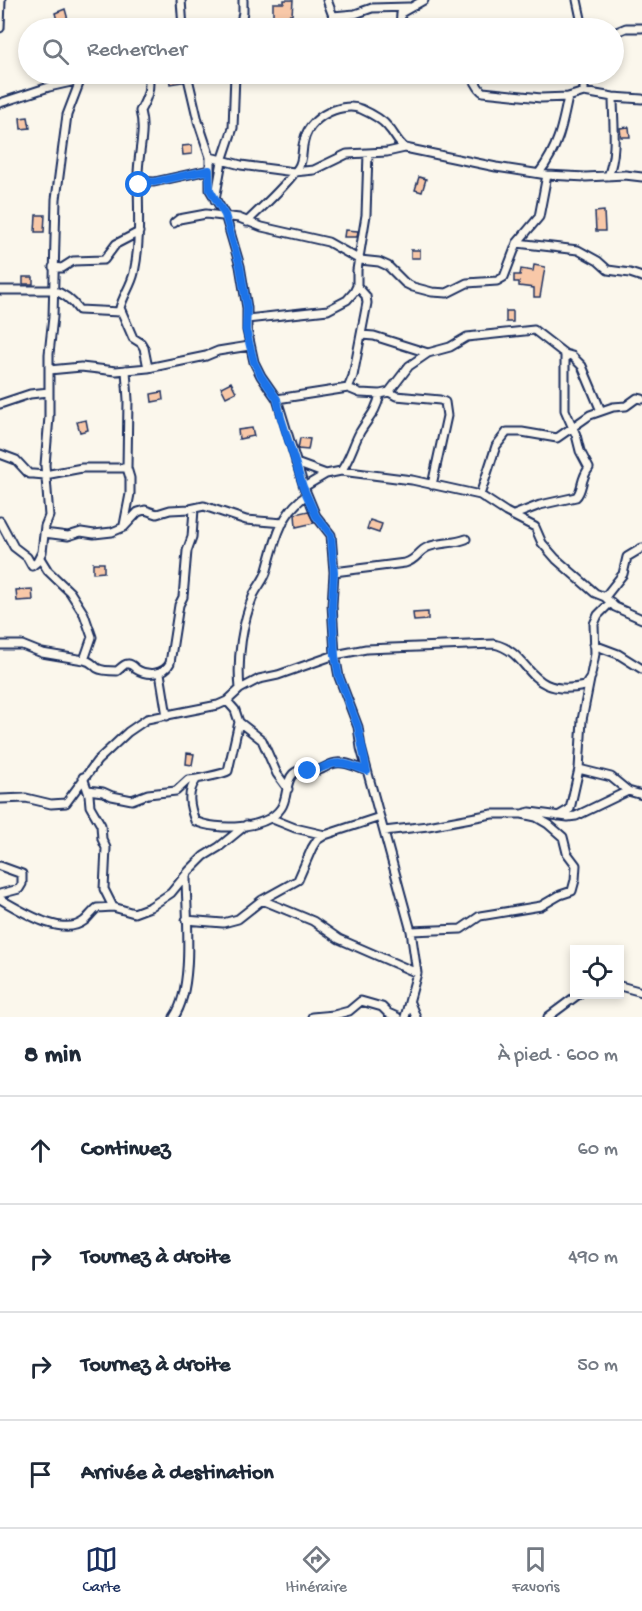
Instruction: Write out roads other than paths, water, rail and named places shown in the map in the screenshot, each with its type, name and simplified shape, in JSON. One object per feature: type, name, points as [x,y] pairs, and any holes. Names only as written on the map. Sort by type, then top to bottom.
[{"type":"street","points":[[0,28],[1,0]]},
{"type":"street","points":[[181,0],[182,18]]},
{"type":"street","points":[[242,18],[243,0]]},
{"type":"street","points":[[327,0],[333,16],[355,14],[372,8],[410,7]]},
{"type":"street","points":[[401,18],[401,13],[424,0]]},
{"type":"street","points":[[577,0],[581,18]]},
{"type":"street","points":[[624,29],[642,28]]},
{"type":"street","points":[[0,103],[64,84]]},
{"type":"street","points":[[0,521],[14,547],[27,557],[32,566],[40,558],[49,516],[45,475],[56,199],[67,115],[79,84]]},
{"type":"street","points":[[148,368],[144,348],[133,338],[120,312],[121,303],[134,273],[139,232],[138,181],[143,120],[140,111],[147,98],[150,84]]},
{"type":"street","points":[[189,84],[210,158],[210,190],[225,215],[240,266],[247,308],[249,346],[261,376],[277,399],[303,487],[316,516],[331,535],[334,572],[332,605],[335,656],[339,677],[358,727],[367,771],[411,932],[417,973],[405,1017]]},
{"type":"street","points":[[215,200],[222,161],[233,128],[235,84]]},
{"type":"street","points":[[477,84],[483,92],[518,97],[568,97],[584,92],[642,99]]},
{"type":"street","points":[[584,84],[584,92]]},
{"type":"street","points":[[174,223],[183,218],[206,214],[225,215],[297,236],[328,242],[360,260],[379,262],[388,266],[405,283],[432,292],[447,293],[467,283],[497,281],[504,277],[517,243],[539,216],[543,174],[557,146],[568,97]]},
{"type":"street","points":[[608,176],[613,160],[612,97]]},
{"type":"street","points":[[247,222],[294,172],[303,158],[303,142],[308,130],[319,117],[344,107],[355,106],[388,127],[396,141],[405,148]]},
{"type":"street","points":[[210,158],[294,172],[314,170],[347,154],[387,152],[405,148],[496,167],[543,174],[642,177]]},
{"type":"street","points":[[246,319],[328,310],[347,300],[357,286],[362,230],[366,215],[368,153]]},
{"type":"street","points":[[138,181],[154,182],[209,170]]},
{"type":"street","points":[[53,267],[62,268],[73,261],[104,260],[116,244],[139,232]]},
{"type":"street","points":[[517,243],[578,250],[598,261],[608,270],[642,277]]},
{"type":"street","points":[[348,388],[353,376],[367,303],[366,296],[357,286]]},
{"type":"street","points":[[0,288],[53,290],[61,292],[79,310],[120,312]]},
{"type":"street","points":[[277,399],[348,388],[360,393],[389,392],[410,366],[428,353],[450,347],[467,337],[500,335],[528,329],[539,333],[565,354],[572,356],[582,366],[601,411]]},
{"type":"street","points":[[361,335],[374,336],[428,353]]},
{"type":"street","points":[[49,370],[81,367],[101,370],[148,368],[249,346]]},
{"type":"street","points":[[514,515],[540,505],[570,500],[579,494],[582,478],[589,468],[565,410],[565,354]]},
{"type":"street","points":[[124,527],[130,478],[127,468],[126,370]]},
{"type":"street","points":[[0,404],[30,394],[49,392]]},
{"type":"street","points":[[389,392],[396,396],[445,402],[447,416],[432,485]]},
{"type":"street","points":[[341,471],[349,459],[359,434],[376,409],[380,394]]},
{"type":"street","points":[[480,495],[496,447],[507,432],[512,430],[558,438],[583,418],[613,407],[626,406],[637,398],[642,399]]},
{"type":"street","points":[[0,454],[16,460],[29,474],[45,475],[82,468],[127,468]]},
{"type":"street","points":[[296,463],[326,474]]},
{"type":"street","points":[[303,487],[326,474],[341,471],[412,480],[480,495],[535,527],[542,543],[556,559],[595,593],[608,599],[615,607],[642,619]]},
{"type":"street","points":[[240,689],[239,655],[253,599],[267,571],[273,546],[288,511],[307,495]]},
{"type":"street","points":[[44,533],[68,536],[81,532],[94,534],[118,531],[138,512],[145,510],[157,514],[204,506],[246,520],[283,523]]},
{"type":"street","points":[[0,645],[22,645],[42,653],[90,661],[99,669],[117,671],[126,663],[143,672],[160,673],[167,669],[170,663],[179,605],[183,597],[194,508]]},
{"type":"street","points":[[334,572],[414,561],[429,546],[456,543],[466,539]]},
{"type":"street","points":[[558,816],[570,809],[579,769],[582,720],[595,654],[594,624],[623,574],[627,557],[642,548]]},
{"type":"street","points":[[40,558],[48,571],[70,592],[84,614],[92,637],[84,660]]},
{"type":"street","points":[[0,799],[26,798],[59,804],[70,798],[83,777],[128,732],[147,719],[210,707],[227,701],[240,689],[259,679],[366,649],[494,644],[502,646],[546,685],[554,688],[585,686],[591,677]]},
{"type":"street","points":[[594,645],[618,654],[642,669]]},
{"type":"street","points":[[160,673],[167,716]]},
{"type":"street","points":[[88,790],[132,800],[148,794],[176,791],[188,780],[224,774],[228,771],[239,722],[235,710],[227,701]]},
{"type":"street","points":[[239,722],[262,740],[274,768],[288,789]]},
{"type":"street","points":[[196,780],[190,795],[190,808],[195,821],[227,828],[270,818],[281,809],[291,777],[301,770],[317,771],[335,763],[348,764],[367,771]]},
{"type":"street","points":[[579,769],[611,777],[628,791],[642,795]]},
{"type":"street","points":[[83,777],[88,790],[90,806],[101,825],[102,839],[106,848],[104,889],[113,907]]},
{"type":"street","points":[[384,831],[428,826],[492,814],[536,812],[568,817],[587,812],[628,791]]},
{"type":"street","points":[[411,932],[462,929],[480,916],[541,906],[572,891],[576,880],[576,865],[567,854],[563,837],[548,824],[522,814]]},
{"type":"street","points":[[186,920],[223,923],[238,919],[262,900],[298,880],[316,840],[380,817]]},
{"type":"street","points":[[270,818],[295,828],[325,835]]},
{"type":"street","points":[[0,899],[45,922],[72,927],[84,921],[97,908],[113,907],[134,913],[142,911],[171,893],[204,856],[246,825]]},
{"type":"street","points":[[0,866],[22,874],[22,879],[19,889],[0,894]]},
{"type":"street","points":[[174,1017],[185,995],[187,976],[186,875]]},
{"type":"street","points":[[262,900],[314,921],[333,936],[417,973]]},
{"type":"street","points":[[624,987],[642,992]]},
{"type":"street","points":[[548,1017],[572,999]]},
{"type":"street","points":[[312,1017],[349,1011],[361,1001],[382,1007],[397,1017]]},
{"type":"street","points":[[410,1001],[416,1017]]}]
